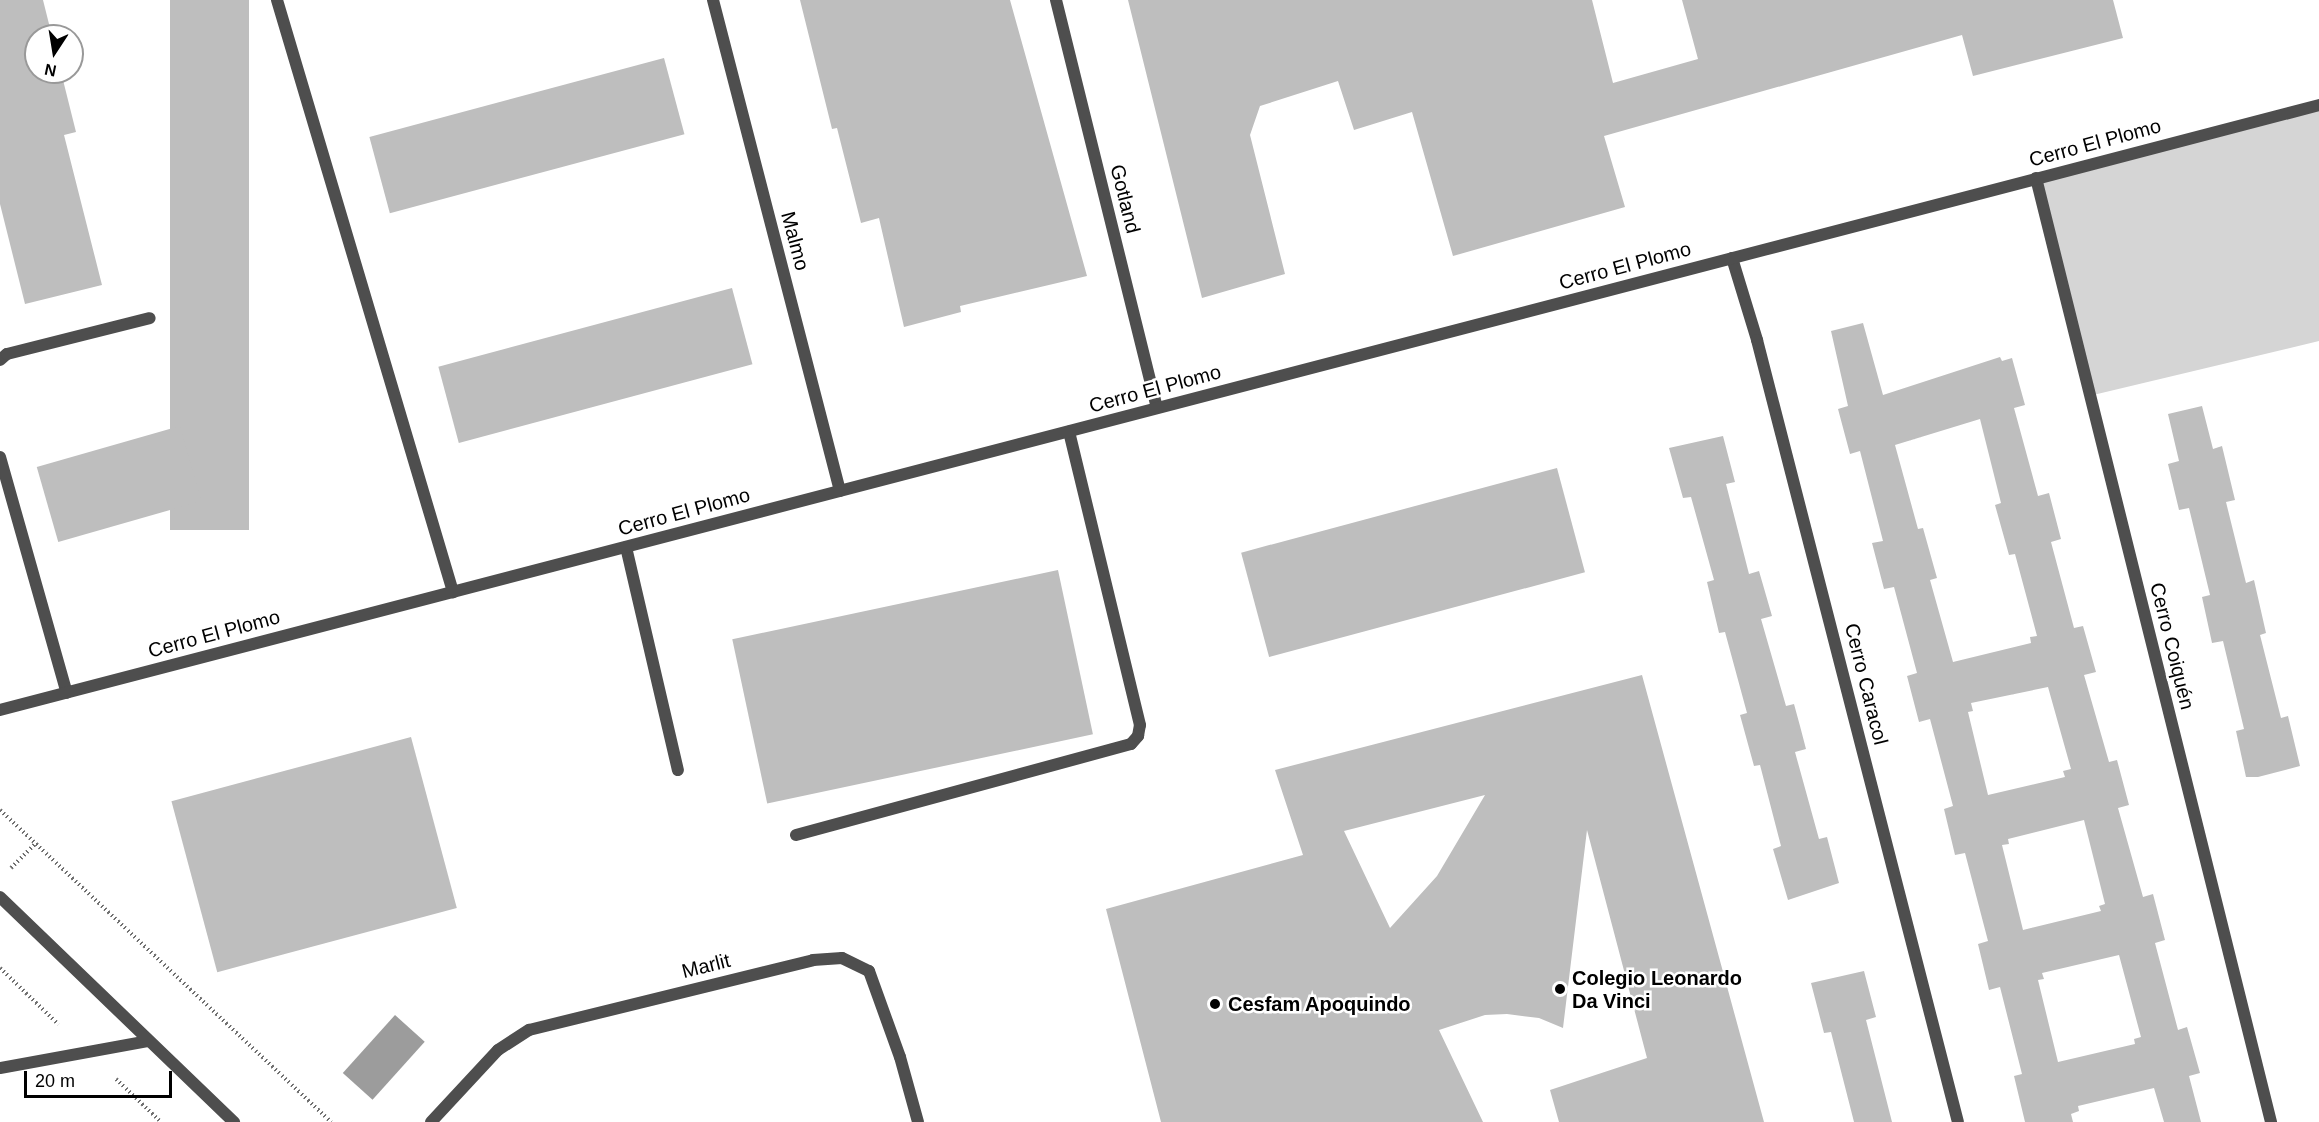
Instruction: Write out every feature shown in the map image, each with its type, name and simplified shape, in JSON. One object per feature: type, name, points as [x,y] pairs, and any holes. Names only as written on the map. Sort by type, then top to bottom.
[{"type":"street","points":[[277,0],[453,592]]},
{"type":"street","name":"Malmo","points":[[712,0],[840,491]]},
{"type":"street","name":"Gotland","points":[[1056,0],[1157,408]]},
{"type":"street","name":"Cerro El Plomo","points":[[0,710],[2319,105]]},
{"type":"street","name":"Cerro Coiquén","points":[[2036,178],[2271,1122]]},
{"type":"street","name":"Cerro Caracol","points":[[1732,258],[1757,340],[1958,1122]]},
{"type":"street","points":[[0,360],[7,354],[150,318]]},
{"type":"street","points":[[796,835],[1131,744],[1138,736],[1140,725],[1069,431]]},
{"type":"street","points":[[0,457],[68,693]]},
{"type":"street","points":[[626,547],[678,770]]},
{"type":"street","points":[[0,897],[234,1122]]},
{"type":"street","name":"Marlit","points":[[431,1122],[498,1050],[529,1030],[813,960],[842,958],[869,971],[900,1057],[918,1122]]},
{"type":"street","points":[[0,1068],[148,1041]]},
{"type":"path","points":[[0,810],[331,1122]]},
{"type":"path","points":[[7,872],[36,843]]},
{"type":"shaded area","points":[[2319,105],[2319,341],[2089,396],[2036,178]]},
{"type":"shaded area","points":[[395,1015],[425,1042],[373,1100],[343,1073]]},
{"type":"building","points":[[0,0],[43,0],[49,24],[24,24],[24,84],[64,84],[76,132],[64,135],[102,285],[25,304],[0,204]]},
{"type":"building","points":[[170,0],[249,0],[249,530],[170,530]]},
{"type":"building","points":[[800,0],[1010,0],[1087,276],[960,306],[961,312],[904,327],[879,218],[861,223],[837,128],[832,129]]},
{"type":"building","points":[[1128,0],[1592,0],[1613,83],[1698,59],[1682,0],[2113,0],[2123,38],[1973,76],[1962,35],[1604,136],[1625,207],[1453,256],[1412,112],[1354,130],[1338,81],[1260,106],[1250,135],[1285,274],[1202,298]]},
{"type":"building","points":[[664,58],[684,134],[390,213],[369,137]]},
{"type":"building","points":[[732,288],[752,364],[459,443],[438,367]]},
{"type":"building","points":[[1863,323],[1883,395],[2000,357],[2002,361],[2012,358],[2025,405],[2014,408],[2038,496],[2049,493],[2061,539],[2051,542],[2074,628],[2083,626],[2096,672],[2084,675],[2109,762],[2117,760],[2129,805],[2118,808],[2143,897],[2153,894],[2165,940],[2155,943],[2178,1030],[2187,1027],[2200,1073],[2189,1076],[2201,1122],[2164,1122],[2154,1088],[2078,1106],[2079,1111],[2071,1114],[2073,1122],[2025,1122],[2014,1076],[2022,1074],[2000,987],[1989,990],[1978,944],[1988,941],[1965,853],[1955,855],[1944,809],[1953,806],[1930,719],[1919,722],[1907,676],[1917,673],[1894,587],[1884,589],[1872,543],[1883,541],[1860,451],[1850,454],[1838,409],[1848,406],[1831,331]],"holes":[[[1980,419],[2001,503],[1995,505],[2009,555],[2015,554],[2037,636],[2030,637],[2031,643],[1953,662],[1930,580],[1937,578],[1923,528],[1918,529],[1895,445]],[[2048,687],[2071,769],[2063,771],[2065,777],[1988,795],[1968,712],[1973,711],[1971,703]],[[2084,820],[2105,904],[2099,906],[2101,911],[2023,930],[2002,845],[2009,844],[2008,839]],[[2119,955],[2141,1037],[2134,1039],[2135,1044],[2058,1062],[2038,980],[2044,979],[2042,973]]]},
{"type":"building","points":[[2202,406],[2213,449],[2222,446],[2235,500],[2226,502],[2246,583],[2254,580],[2266,633],[2260,635],[2281,718],[2288,716],[2300,766],[2258,777],[2246,777],[2236,731],[2244,729],[2223,641],[2212,643],[2202,597],[2210,595],[2189,508],[2179,510],[2168,464],[2179,461],[2168,414]]},
{"type":"building","points":[[180,426],[201,501],[58,542],[37,467]]},
{"type":"building","points":[[1723,436],[1735,482],[1726,484],[1749,574],[1759,571],[1772,616],[1761,619],[1786,706],[1794,704],[1806,749],[1795,752],[1819,839],[1827,837],[1839,883],[1788,900],[1773,849],[1781,846],[1760,765],[1754,766],[1740,715],[1747,713],[1725,632],[1719,633],[1707,582],[1714,580],[1691,497],[1683,498],[1669,448]]},
{"type":"building","points":[[1557,468],[1585,572],[1269,657],[1241,553]]},
{"type":"building","points":[[1058,570],[1093,734],[767,804],[732,639]]},
{"type":"building","name":"Colegio Leonardo Da Vinci","points":[[1642,675],[1764,1122],[1559,1122],[1550,1090],[1647,1058],[1587,830],[1563,1028],[1539,1018],[1507,1014],[1485,1015],[1439,1030],[1483,1122],[1161,1122],[1106,909],[1303,855],[1275,770]],"holes":[[[1485,795],[1437,876],[1390,928],[1344,831]]]},
{"type":"building","points":[[411,737],[457,908],[217,972],[171,801]]},
{"type":"building","points":[[1864,971],[1876,1017],[1866,1020],[1892,1122],[1854,1122],[1831,1032],[1824,1033],[1811,983]]},
{"type":"place","name":"Colegio Leonardo Da Vinci","points":[[1560,989]]},
{"type":"place","name":"Cesfam Apoquindo","points":[[1215,1004]]}]
